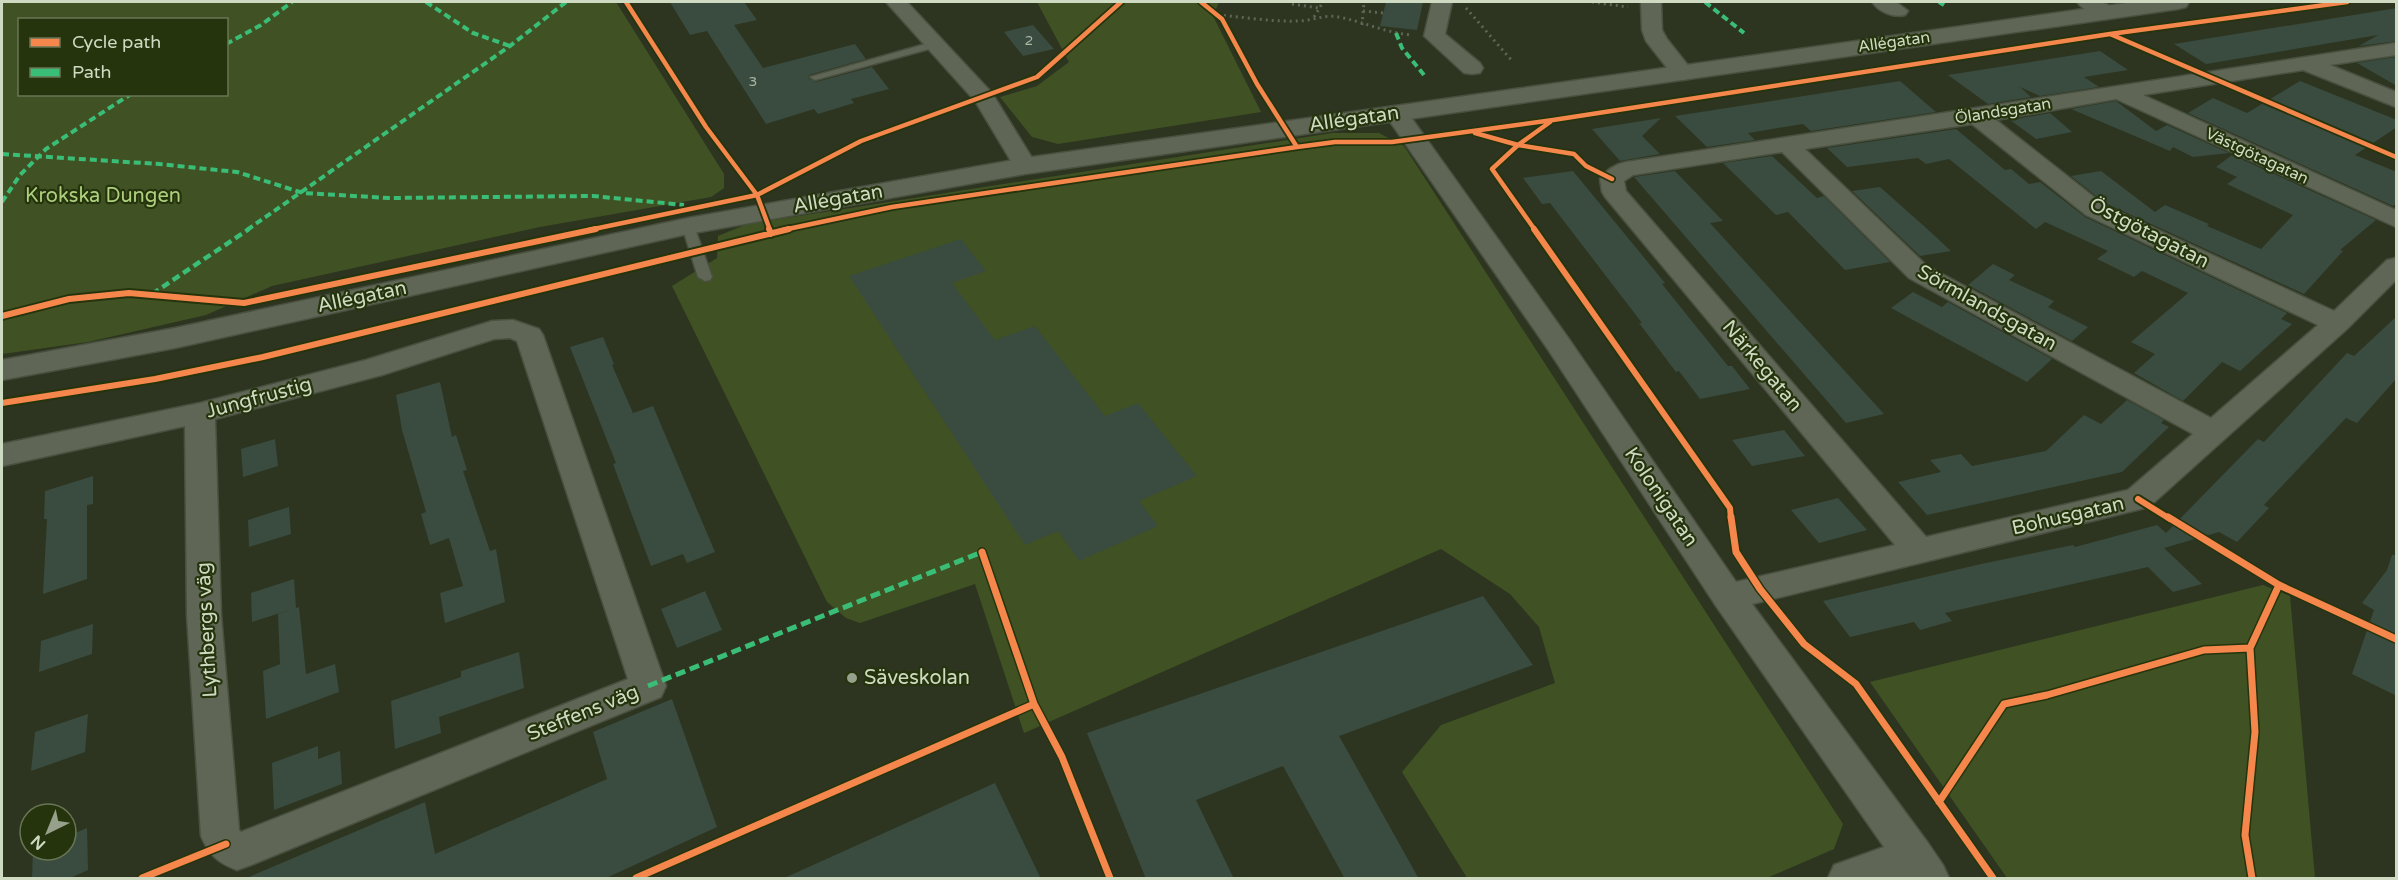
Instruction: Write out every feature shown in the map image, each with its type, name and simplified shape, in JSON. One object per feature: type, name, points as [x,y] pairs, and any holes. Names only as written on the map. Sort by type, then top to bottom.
[{"type":"street","points":[[896,2],[984,98],[1025,166]]},
{"type":"street","points":[[1436,30],[1442,2]]},
{"type":"street","name":"Allégatan","points":[[2,370],[175,338],[688,226],[1025,166],[1683,72],[2097,7],[2178,2]]},
{"type":"street","points":[[1436,30],[1450,17],[1459,4]]},
{"type":"street","points":[[1651,6],[1652,30],[1657,41],[1683,72]]},
{"type":"street","points":[[1436,30],[1472,68]]},
{"type":"street","name":"Ölandsgatan","points":[[1612,178],[1626,170],[2397,49]]},
{"type":"street","points":[[2307,64],[2397,100]]},
{"type":"street","name":"Västgötagatan","points":[[2118,92],[2397,219]]},
{"type":"street","name":"Kolonigatan","points":[[1395,113],[1415,138],[1559,345],[1728,597],[1922,867]]},
{"type":"street","name":"Östgötagatan","points":[[1977,116],[2095,210],[2337,323]]},
{"type":"street","name":"Sörmlandsgatan","points":[[1787,144],[1918,272],[2214,432]]},
{"type":"street","name":"Närkegatan","points":[[1612,178],[1614,192],[1918,551]]},
{"type":"street","name":"Bohusgatan","points":[[1728,597],[2138,499],[2337,323],[2397,266]]},
{"type":"street","name":"Jungfrustig","points":[[2,456],[200,413],[372,368],[492,330],[513,329]]},
{"type":"street","name":"Steffens väg","points":[[226,844],[237,852],[648,686],[529,335],[513,329]]},
{"type":"street","name":"Lythbergs väg","points":[[200,413],[204,615],[220,836],[226,844]]},
{"type":"street","points":[[1848,879],[1922,867]]},
{"type":"lane","points":[[814,77],[936,44]]},
{"type":"lane","points":[[688,226],[705,277]]},
{"type":"path","points":[[1314,18],[1323,2]]},
{"type":"path","points":[[1362,25],[1364,2]]},
{"type":"path","points":[[1592,2],[1651,6]]},
{"type":"path","points":[[1292,4],[1319,8]]},
{"type":"path","points":[[1459,4],[1513,62]]},
{"type":"path","points":[[1363,11],[1383,13]]},
{"type":"path","points":[[1218,15],[1284,21],[1339,17],[1390,33],[1436,30]]},
{"type":"green space","name":"Krokska Dungen","points":[[2,2],[616,2],[724,174],[724,188],[711,197],[540,227],[272,286],[206,315],[88,342],[2,354]]},
{"type":"green space","points":[[1037,2],[1219,2],[1213,16],[1261,112],[1058,144],[1032,137],[1000,97],[1037,86],[1069,62]]},
{"type":"green space","points":[[1332,133],[1379,133],[1404,146],[1843,824],[1834,849],[1767,878],[1467,878],[1402,772],[1441,725],[1555,683],[1539,627],[1510,594],[1441,549],[1024,733],[975,584],[860,623],[846,618],[827,602],[672,286],[717,258],[718,236],[747,224]]},
{"type":"green space","points":[[2263,585],[2290,596],[2315,878],[2007,878],[1870,682]]},
{"type":"building","points":[[670,2],[744,2],[757,20],[734,25],[763,68],[855,44],[866,59],[809,75],[808,78],[816,82],[872,67],[889,89],[851,99],[854,103],[818,114],[814,109],[766,124],[707,31],[690,35]]},
{"type":"building","points":[[1386,2],[1423,2],[1417,30],[1380,26]]},
{"type":"building","points":[[2397,8],[2397,41],[2359,46],[2378,35],[2206,64],[2174,44]]},
{"type":"building","points":[[1033,25],[1054,49],[1023,56],[1004,32]]},
{"type":"building","points":[[2100,51],[2128,70],[2084,77],[2099,87],[2040,96],[2020,87],[2031,97],[1988,104],[1948,75]]},
{"type":"building","points":[[2396,57],[2397,86],[2357,63]]},
{"type":"building","points":[[1900,81],[1936,112],[1811,131],[1803,124],[1748,133],[1755,140],[1707,147],[1675,116]]},
{"type":"building","points":[[2300,81],[2397,120],[2397,127],[2355,155],[2397,172],[2397,203],[2393,206],[2188,113],[2213,98],[2247,113]]},
{"type":"building","points":[[2116,101],[2156,131],[2167,125],[2229,153],[2193,157],[2173,147],[2170,151],[2071,109]]},
{"type":"building","points":[[2050,113],[2072,132],[2036,139],[2010,120]]},
{"type":"building","points":[[1661,118],[1642,136],[1660,154],[1620,161],[1592,129]]},
{"type":"building","points":[[1956,129],[2005,170],[2011,169],[2029,184],[2040,182],[2085,217],[2287,313],[2281,319],[2292,324],[2240,371],[2222,362],[2183,401],[2134,373],[2155,354],[2131,342],[2188,293],[2142,271],[2134,277],[2097,259],[2108,251],[2045,222],[2036,229],[1949,159],[1926,164],[1918,158],[1847,167],[1827,148]]},
{"type":"building","points":[[2232,155],[2376,220],[2340,250],[2343,251],[2304,294],[2105,203],[2071,176],[2101,171],[2155,212],[2165,205],[2261,249],[2293,215],[2227,184],[2237,177],[2216,167]]},
{"type":"building","points":[[1772,156],[1817,198],[1824,196],[1890,262],[1845,270],[1788,212],[1776,215],[1723,163]]},
{"type":"building","points":[[1573,171],[1665,283],[1662,284],[1728,366],[1732,366],[1750,389],[1700,399],[1679,371],[1676,372],[1639,323],[1642,323],[1550,203],[1542,204],[1523,178]]},
{"type":"building","points":[[1675,171],[1723,221],[1710,223],[1884,414],[1846,423],[1634,177]]},
{"type":"building","points":[[1880,187],[1951,251],[1920,256],[1852,191]]},
{"type":"building","points":[[961,239],[986,271],[952,283],[995,340],[1035,326],[1105,416],[1138,403],[1197,476],[1139,501],[1158,526],[1079,561],[1058,531],[1025,545],[849,276]]},
{"type":"building","points":[[1993,264],[2015,275],[2009,280],[2054,301],[2048,307],[2088,327],[2072,341],[1968,285]]},
{"type":"building","points":[[1913,292],[1942,307],[1948,302],[2052,359],[2027,382],[1891,308]]},
{"type":"building","points":[[2397,316],[2397,378],[2357,423],[2346,418],[2264,505],[2269,508],[2237,542],[2219,532],[2164,548],[2202,584],[2173,592],[2148,567],[1945,613],[1952,621],[1920,630],[1914,622],[1850,637],[1823,601],[1981,564],[2073,545],[2075,547],[2157,525],[2166,533],[2258,439],[2264,442],[2347,353],[2354,356]]},
{"type":"building","points":[[603,337],[614,364],[612,365],[633,413],[653,406],[715,552],[687,563],[683,554],[651,566],[613,464],[616,463],[570,347]]},
{"type":"building","points":[[440,382],[452,437],[456,435],[467,470],[463,471],[490,551],[496,549],[505,602],[445,623],[440,593],[463,586],[449,538],[430,545],[421,514],[426,512],[402,430],[396,395]]},
{"type":"building","points":[[2127,400],[2164,420],[2161,423],[2169,427],[2122,472],[1927,515],[1898,482],[1941,472],[1930,460],[1961,454],[1972,466],[2046,451],[2084,415],[2101,424]]},
{"type":"building","points":[[1784,430],[1805,456],[1752,466],[1732,440]]},
{"type":"building","points":[[275,439],[278,466],[243,477],[241,449]]},
{"type":"building","points":[[93,476],[93,504],[87,505],[87,579],[43,594],[47,519],[44,519],[45,491]]},
{"type":"building","points":[[1838,498],[1867,530],[1819,543],[1791,510]]},
{"type":"building","points":[[289,507],[291,534],[249,547],[248,520]]},
{"type":"building","points":[[2392,555],[2397,555],[2397,696],[2352,674],[2374,610],[2362,603],[2387,570]]},
{"type":"building","points":[[294,579],[306,674],[335,664],[339,692],[266,719],[263,671],[280,664],[278,614],[293,609],[252,622],[251,593]]},
{"type":"building","points":[[705,591],[722,630],[677,648],[661,609]]},
{"type":"building","points":[[1483,596],[1533,665],[1339,736],[1419,879],[1345,879],[1283,766],[1196,800],[1234,879],[1146,879],[1087,733]]},
{"type":"building","points":[[93,624],[92,654],[39,672],[41,641]]},
{"type":"building","points":[[519,652],[524,688],[439,717],[441,733],[395,749],[391,701],[461,677],[461,671]]},
{"type":"building","points":[[672,699],[717,827],[604,879],[244,879],[425,802],[435,854],[607,779],[593,732]]},
{"type":"building","points":[[88,714],[85,752],[31,771],[35,732]]},
{"type":"building","points":[[318,746],[318,759],[340,751],[342,784],[274,810],[272,763]]},
{"type":"building","points":[[995,783],[1041,879],[782,879]]},
{"type":"building","points":[[87,828],[88,870],[68,879],[32,879],[33,862],[78,862],[78,832]]},
{"type":"marked path","points":[[228,43],[261,25],[292,2]]},
{"type":"marked path","points":[[426,2],[473,33],[510,46]]},
{"type":"marked path","points":[[152,294],[303,193],[510,46],[566,2]]},
{"type":"marked path","points":[[1705,2],[1744,33]]},
{"type":"marked path","points":[[1939,2],[1944,5]]},
{"type":"marked path","points":[[1396,33],[1402,48],[1424,75]]},
{"type":"marked path","points":[[2,202],[20,175],[46,149],[128,96]]},
{"type":"marked path","points":[[2,154],[159,164],[237,172],[303,193],[389,198],[593,196],[684,205]]},
{"type":"marked path","points":[[648,686],[982,552],[983,555]]},
{"type":"cycle path","points":[[626,2],[706,127],[757,195],[771,234]]},
{"type":"cycle path","points":[[2,316],[69,299],[129,293],[244,303],[757,195],[861,141],[1037,77],[1121,2]]},
{"type":"cycle path","points":[[1201,2],[1222,19],[1257,84],[1297,147]]},
{"type":"cycle path","points":[[2,403],[155,379],[263,357],[809,224],[892,207],[1297,147],[1335,142],[1392,142],[1553,120],[2110,34],[2347,2]]},
{"type":"cycle path","points":[[2110,34],[2396,157]]},
{"type":"cycle path","points":[[1550,122],[1518,145],[1492,169],[1730,508],[1736,552],[1760,589],[1804,644],[1856,684],[1993,878]]},
{"type":"cycle path","points":[[1475,133],[1518,145],[1574,154],[1586,166],[1612,179]]},
{"type":"cycle path","points":[[2138,499],[2279,585],[2396,639]]},
{"type":"cycle path","points":[[982,552],[1034,704],[1062,757],[1110,878]]},
{"type":"cycle path","points":[[2252,878],[2245,835],[2255,732],[2250,648],[2279,585]]},
{"type":"cycle path","points":[[1939,802],[2004,704],[2047,695],[2204,650],[2250,648]]},
{"type":"cycle path","points":[[636,878],[1034,704]]},
{"type":"cycle path","points":[[142,878],[226,844]]},
{"type":"place","name":"Säveskolan","points":[[852,678]]}]
